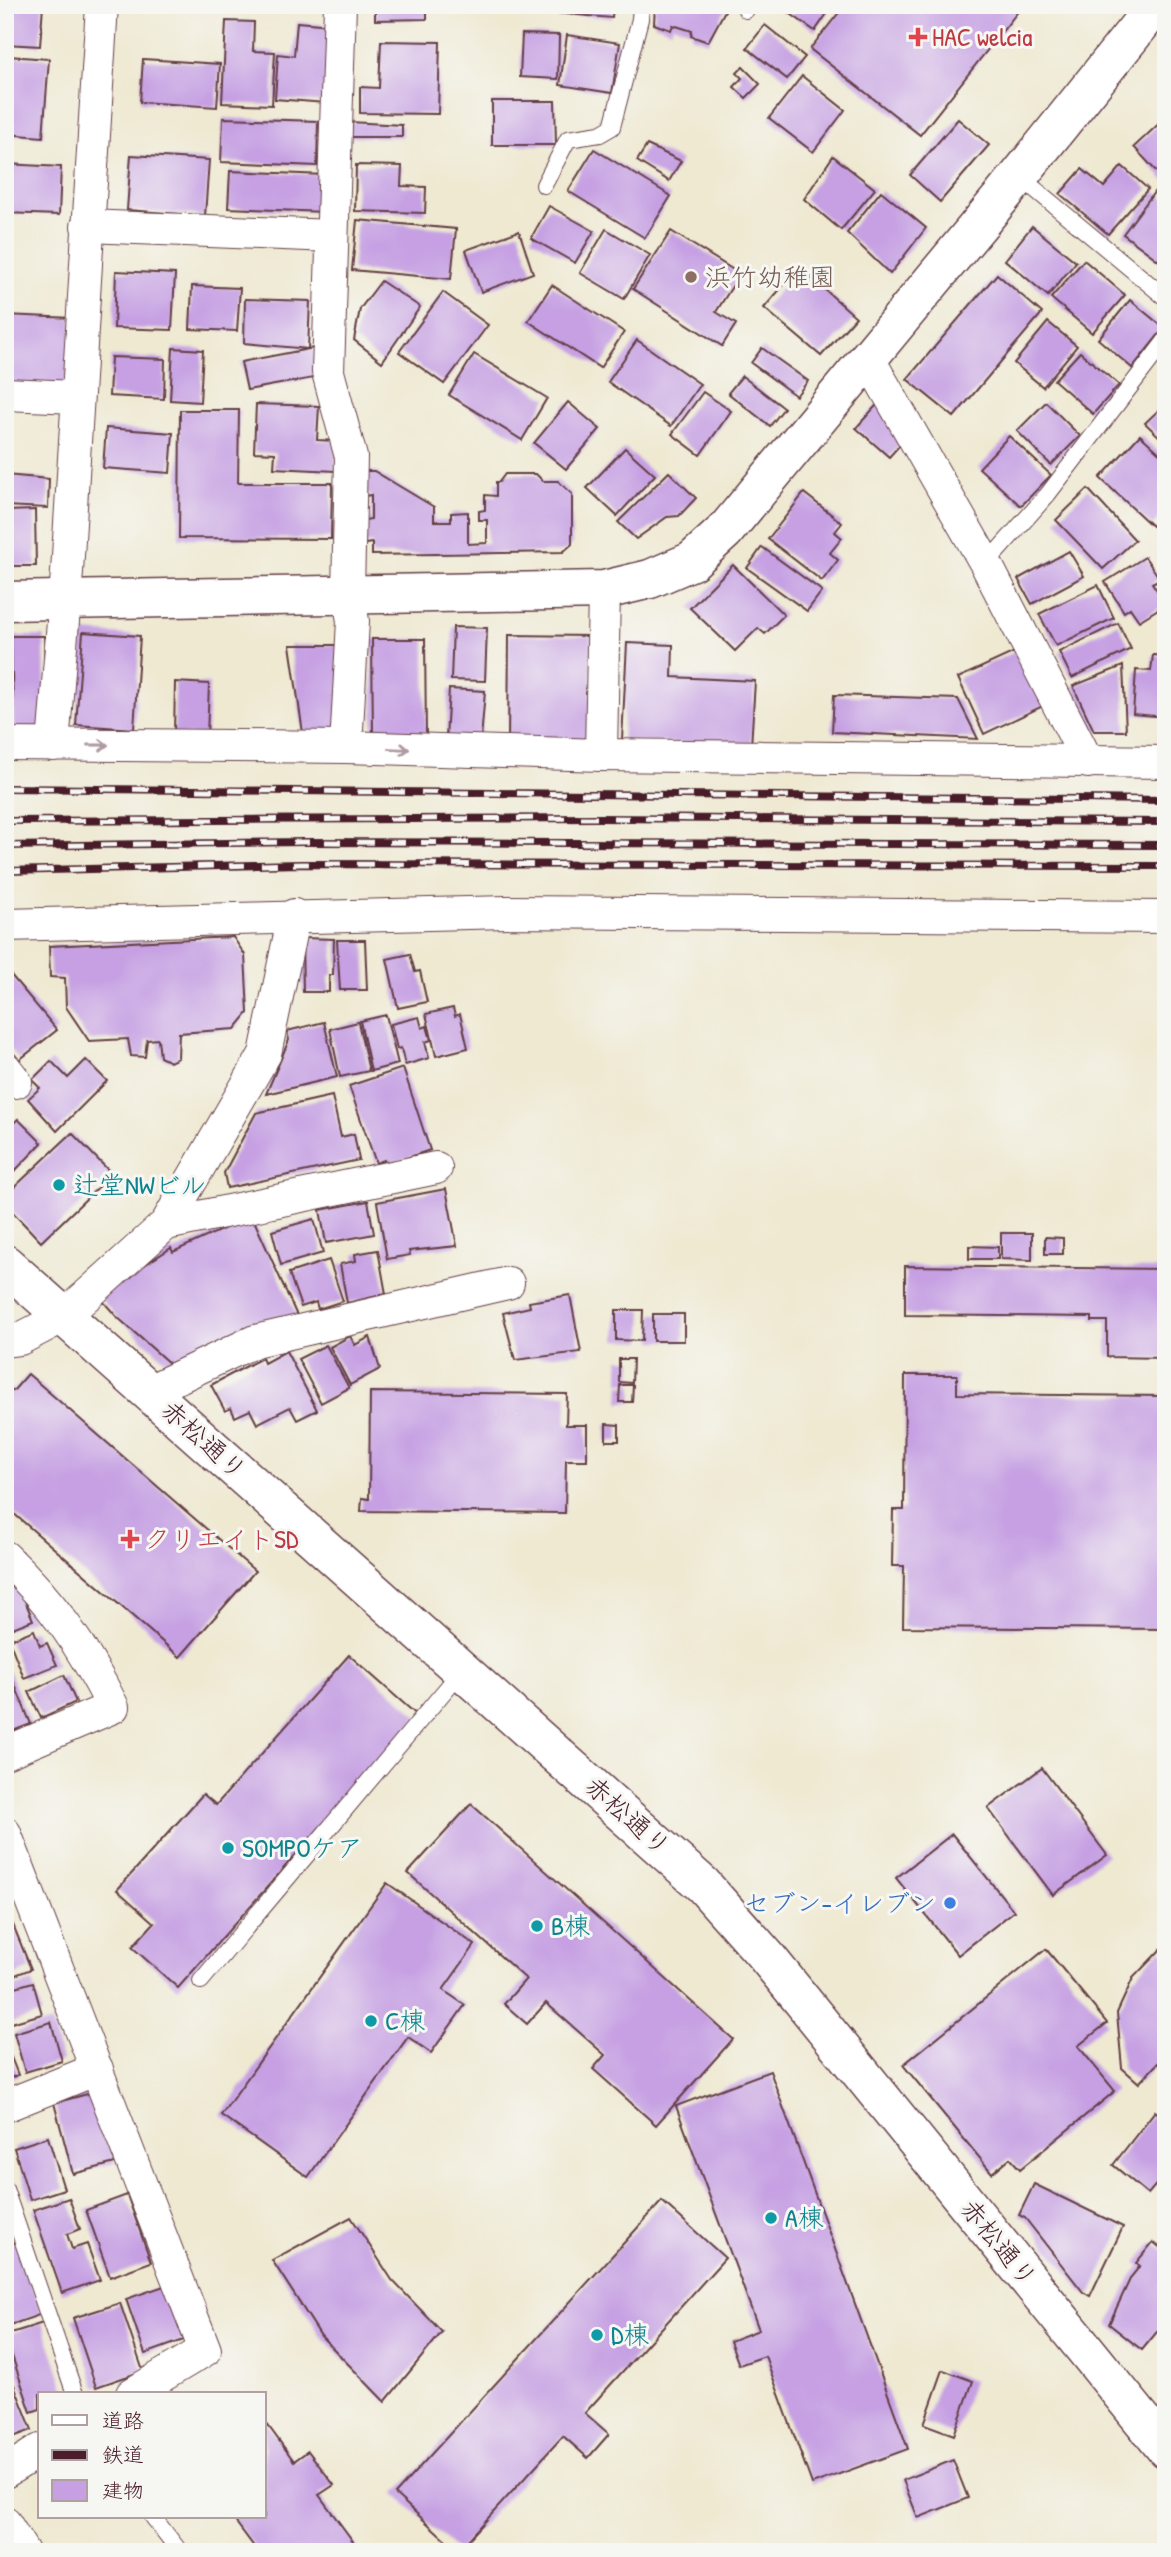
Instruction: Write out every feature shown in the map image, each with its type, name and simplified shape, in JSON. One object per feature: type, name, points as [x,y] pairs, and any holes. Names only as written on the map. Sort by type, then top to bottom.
[{"type":"street","points":[[53,745],[66,599],[76,397],[102,5]]},
{"type":"street","points":[[340,5],[328,372],[351,457],[348,593],[353,621],[346,747]]},
{"type":"street","points":[[5,601],[604,590],[650,579],[692,561],[725,531],[867,356],[1019,176],[1156,5]]},
{"type":"street","points":[[87,226],[332,236]]},
{"type":"street","points":[[867,356],[986,564],[1088,762]]},
{"type":"street","points":[[5,394],[76,397]]},
{"type":"street","points":[[601,755],[604,590]]},
{"type":"street","points":[[5,744],[346,747],[601,755],[1166,762]]},
{"type":"street","points":[[5,925],[294,915],[507,912],[1166,917]]},
{"type":"street","points":[[5,1341],[20,1339],[64,1316],[166,1224],[265,1054],[294,915]]},
{"type":"street","points":[[166,1224],[436,1168]]},
{"type":"street","name":"赤松通り","points":[[5,1264],[703,1885],[766,1956],[1166,2449]]},
{"type":"street","points":[[149,1391],[254,1341],[508,1283]]},
{"type":"street","points":[[5,1557],[43,1594],[88,1657],[113,1707],[5,1754]]},
{"type":"street","points":[[5,1833],[205,2350],[135,2392]]},
{"type":"street","points":[[5,2106],[97,2069]]},
{"type":"street","points":[[5,2472],[38,2451]]},
{"type":"street","points":[[5,2523],[23,2552]]},
{"type":"lane","points":[[544,185],[568,139],[600,134],[612,127],[640,19],[641,5]]},
{"type":"lane","points":[[1019,176],[1166,299]]},
{"type":"lane","points":[[986,564],[1048,495],[1166,340]]},
{"type":"lane","points":[[201,1981],[463,1669]]},
{"type":"lane","points":[[5,2189],[74,2392]]},
{"type":"lane","points":[[154,2518],[180,2552]]},
{"type":"building","points":[[5,5],[43,5],[40,46],[5,44]]},
{"type":"building","points":[[375,5],[427,5],[427,19],[375,20]]},
{"type":"building","points":[[543,5],[613,5],[612,18],[542,12]]},
{"type":"building","points":[[655,5],[728,5],[708,42],[691,36],[692,31],[673,25],[671,30],[654,24]]},
{"type":"building","points":[[778,5],[833,5],[815,31]]},
{"type":"building","points":[[845,5],[1023,5],[920,135],[810,49]]},
{"type":"building","points":[[226,21],[254,22],[253,51],[275,52],[272,105],[222,103]]},
{"type":"building","points":[[297,22],[331,25],[326,103],[275,99],[278,54],[294,56]]},
{"type":"building","points":[[765,25],[805,57],[787,79],[747,48]]},
{"type":"building","points":[[522,34],[559,35],[558,79],[520,77]]},
{"type":"building","points":[[567,35],[620,43],[612,93],[560,85]]},
{"type":"building","points":[[381,41],[440,42],[438,114],[360,113],[360,87],[379,88]]},
{"type":"building","points":[[8,56],[49,59],[43,137],[5,134]]},
{"type":"building","points":[[143,59],[220,64],[217,107],[140,102]]},
{"type":"building","points":[[743,67],[760,84],[746,98],[734,87],[742,78],[737,73]]},
{"type":"building","points":[[802,76],[845,110],[813,152],[769,118]]},
{"type":"building","points":[[492,101],[555,101],[556,145],[492,145]]},
{"type":"building","points":[[1166,117],[1166,182],[1134,147]]},
{"type":"building","points":[[223,118],[318,121],[317,166],[221,162]]},
{"type":"building","points":[[958,119],[989,145],[940,202],[910,175]]},
{"type":"building","points":[[349,122],[402,125],[402,137],[349,137]]},
{"type":"building","points":[[647,145],[681,161],[669,181],[637,161]]},
{"type":"building","points":[[594,149],[671,196],[645,238],[568,191]]},
{"type":"building","points":[[131,155],[209,160],[205,216],[127,210]]},
{"type":"building","points":[[833,156],[875,189],[841,230],[804,199]]},
{"type":"building","points":[[5,164],[61,167],[59,215],[5,213]]},
{"type":"building","points":[[356,165],[402,166],[401,186],[426,187],[425,213],[355,211]]},
{"type":"building","points":[[1122,166],[1148,189],[1108,234],[1060,194],[1082,169],[1104,187]]},
{"type":"building","points":[[230,171],[325,175],[324,212],[228,208]]},
{"type":"building","points":[[881,191],[926,228],[890,274],[847,233]]},
{"type":"building","points":[[1155,191],[1166,200],[1166,266],[1123,234]]},
{"type":"building","points":[[549,206],[594,231],[575,263],[531,238]]},
{"type":"building","points":[[357,220],[456,229],[451,279],[352,270]]},
{"type":"building","points":[[1032,226],[1076,262],[1048,296],[1005,260]]},
{"type":"building","points":[[606,229],[650,255],[624,299],[580,273]]},
{"type":"building","points":[[519,231],[533,273],[481,292],[466,250]]},
{"type":"building","points":[[671,231],[740,274],[716,312],[736,324],[722,346],[633,289]]},
{"type":"building","points":[[1084,260],[1125,295],[1092,333],[1051,298]]},
{"type":"building","points":[[799,267],[856,317],[821,356],[764,308]]},
{"type":"building","points":[[116,271],[175,274],[172,330],[114,328]]},
{"type":"building","points":[[997,274],[1042,313],[954,417],[907,379]]},
{"type":"building","points":[[381,281],[420,307],[382,362],[354,340],[360,309]]},
{"type":"building","points":[[552,285],[624,332],[600,368],[528,321]]},
{"type":"building","points":[[192,286],[240,288],[237,331],[190,329]]},
{"type":"building","points":[[443,292],[488,325],[444,384],[399,352]]},
{"type":"building","points":[[245,299],[310,301],[308,349],[244,343]]},
{"type":"building","points":[[1130,300],[1164,328],[1132,368],[1098,339]]},
{"type":"building","points":[[5,315],[72,318],[70,388],[5,385]]},
{"type":"building","points":[[1048,322],[1077,346],[1043,387],[1014,363]]},
{"type":"building","points":[[637,340],[700,384],[671,426],[608,382]]},
{"type":"building","points":[[173,348],[203,350],[200,402],[170,400]]},
{"type":"building","points":[[314,348],[319,377],[247,390],[241,362]]},
{"type":"building","points":[[762,348],[808,381],[796,396],[751,363]]},
{"type":"building","points":[[1080,352],[1119,385],[1093,414],[1054,380]]},
{"type":"building","points":[[474,354],[547,398],[522,440],[449,395]]},
{"type":"building","points":[[111,357],[165,359],[164,399],[109,396]]},
{"type":"building","points":[[742,376],[784,408],[770,426],[728,393]]},
{"type":"building","points":[[703,392],[731,411],[700,455],[672,434]]},
{"type":"building","points":[[882,399],[908,436],[889,457],[856,428]]},
{"type":"building","points":[[568,402],[600,429],[566,469],[534,443]]},
{"type":"building","points":[[1046,402],[1080,436],[1051,465],[1017,431]]},
{"type":"building","points":[[1166,403],[1166,443],[1145,423]]},
{"type":"building","points":[[256,404],[319,406],[317,440],[337,441],[336,471],[274,468],[275,453],[254,452]]},
{"type":"building","points":[[180,410],[239,410],[238,483],[332,483],[331,539],[179,538]]},
{"type":"building","points":[[106,428],[173,433],[170,473],[103,468]]},
{"type":"building","points":[[1140,435],[1166,459],[1166,511],[1152,526],[1100,478]]},
{"type":"building","points":[[1009,436],[1051,475],[1021,506],[979,468]]},
{"type":"building","points":[[625,448],[655,475],[617,516],[587,488]]},
{"type":"building","points":[[365,471],[374,471],[434,507],[434,521],[451,521],[451,513],[468,512],[468,544],[487,543],[487,520],[479,520],[479,511],[485,510],[485,495],[496,496],[496,482],[505,474],[536,474],[543,481],[558,481],[572,494],[572,544],[563,552],[372,555],[372,543],[365,544],[365,520],[371,519],[371,495],[365,496]]},
{"type":"building","points":[[669,472],[696,498],[679,516],[667,517],[636,539],[618,522]]},
{"type":"building","points":[[5,475],[49,479],[48,508],[5,506]]},
{"type":"building","points":[[1088,489],[1135,540],[1103,569],[1056,520]]},
{"type":"building","points":[[804,493],[842,523],[835,532],[842,538],[830,553],[838,560],[822,581],[768,539]]},
{"type":"building","points":[[35,510],[36,566],[5,566],[5,511]]},
{"type":"building","points":[[762,547],[822,591],[807,611],[747,568]]},
{"type":"building","points":[[1069,551],[1084,576],[1032,604],[1018,579]]},
{"type":"building","points":[[1145,557],[1160,579],[1152,583],[1166,604],[1139,621],[1130,608],[1124,612],[1105,582]]},
{"type":"building","points":[[733,565],[784,615],[765,634],[758,628],[735,651],[690,608]]},
{"type":"building","points":[[1098,585],[1114,618],[1056,646],[1039,614]]},
{"type":"building","points":[[1118,623],[1131,649],[1072,678],[1059,652]]},
{"type":"building","points":[[453,627],[487,628],[485,681],[451,680]]},
{"type":"building","points":[[83,632],[140,636],[134,729],[76,725]]},
{"type":"building","points":[[509,635],[591,636],[591,747],[508,746]]},
{"type":"building","points":[[11,636],[44,636],[46,740],[14,741]]},
{"type":"building","points":[[372,639],[425,639],[426,736],[373,736]]},
{"type":"building","points":[[627,643],[673,645],[672,677],[755,681],[751,747],[622,740]]},
{"type":"building","points":[[290,645],[343,645],[343,734],[303,733]]},
{"type":"building","points":[[1021,649],[1047,704],[984,734],[958,678]]},
{"type":"building","points":[[1153,655],[1166,656],[1166,717],[1133,714],[1136,670],[1151,671]]},
{"type":"building","points":[[1123,666],[1126,731],[1094,731],[1073,686]]},
{"type":"building","points":[[175,682],[209,684],[207,736],[174,735]]},
{"type":"building","points":[[449,689],[485,691],[481,740],[446,738]]},
{"type":"building","points":[[834,695],[958,699],[978,739],[832,732]]},
{"type":"building","points":[[233,937],[245,955],[248,1013],[235,1029],[179,1033],[178,1058],[170,1062],[160,1057],[158,1039],[147,1040],[145,1057],[131,1056],[128,1039],[89,1041],[66,1007],[65,978],[50,977],[49,946]]},
{"type":"building","points":[[302,938],[334,939],[333,975],[329,975],[329,992],[303,992]]},
{"type":"building","points":[[337,940],[365,940],[367,990],[340,990]]},
{"type":"building","points":[[410,954],[415,972],[420,971],[427,1002],[398,1008],[387,959]]},
{"type":"building","points":[[5,968],[57,1030],[19,1060],[5,1043]]},
{"type":"building","points":[[453,1008],[455,1016],[460,1014],[468,1048],[436,1056],[426,1014]]},
{"type":"building","points":[[386,1015],[398,1064],[371,1071],[360,1021]]},
{"type":"building","points":[[419,1017],[422,1028],[427,1026],[431,1040],[425,1042],[429,1058],[405,1065],[401,1048],[397,1049],[391,1024]]},
{"type":"building","points":[[324,1022],[337,1077],[266,1094],[289,1040],[287,1031]]},
{"type":"building","points":[[358,1022],[369,1071],[340,1077],[330,1029]]},
{"type":"building","points":[[86,1060],[107,1081],[57,1131],[28,1099],[40,1088],[32,1080],[51,1061],[68,1078]]},
{"type":"building","points":[[403,1068],[430,1150],[386,1165],[384,1160],[376,1163],[349,1086]]},
{"type":"building","points":[[332,1096],[341,1137],[354,1134],[359,1160],[227,1188],[224,1173],[256,1113]]},
{"type":"building","points":[[18,1119],[42,1143],[5,1181],[5,1131]]},
{"type":"building","name":"辻堂NWビル","points":[[72,1133],[112,1174],[41,1242],[5,1204],[5,1196]]},
{"type":"building","points":[[446,1189],[457,1246],[409,1251],[410,1255],[387,1259],[377,1202]]},
{"type":"building","points":[[368,1201],[374,1234],[326,1243],[320,1210]]},
{"type":"building","points":[[252,1216],[298,1318],[214,1344],[170,1364],[101,1299],[107,1289],[171,1248],[173,1252]]},
{"type":"building","points":[[314,1219],[323,1253],[281,1265],[272,1231]]},
{"type":"building","points":[[1001,1233],[1032,1233],[1032,1260],[1001,1259]]},
{"type":"building","points":[[1045,1237],[1063,1238],[1063,1254],[1045,1254]]},
{"type":"building","points":[[969,1246],[998,1247],[998,1259],[969,1259]]},
{"type":"building","points":[[378,1250],[386,1294],[347,1303],[340,1264],[356,1261],[355,1254]]},
{"type":"building","points":[[329,1260],[343,1301],[318,1309],[316,1302],[301,1307],[289,1273]]},
{"type":"building","points":[[905,1266],[1166,1269],[1166,1358],[1107,1357],[1107,1321],[1092,1321],[1092,1317],[905,1315]]},
{"type":"building","points":[[570,1295],[581,1352],[515,1360],[503,1313],[530,1307],[529,1302]]},
{"type":"building","points":[[616,1310],[643,1310],[642,1341],[616,1340]]},
{"type":"building","points":[[653,1314],[684,1314],[684,1341],[653,1341]]},
{"type":"building","points":[[350,1336],[355,1345],[370,1337],[380,1369],[350,1385],[330,1347]]},
{"type":"building","points":[[326,1345],[349,1388],[321,1403],[298,1359]]},
{"type":"building","points":[[286,1351],[317,1410],[297,1420],[290,1407],[257,1424],[250,1410],[235,1417],[231,1408],[225,1411],[211,1385],[262,1358],[264,1363]]},
{"type":"building","points":[[619,1359],[633,1359],[632,1383],[619,1382]]},
{"type":"building","name":"クリエイトSD","points":[[28,1374],[255,1571],[180,1657],[5,1506],[5,1384],[13,1391]]},
{"type":"building","points":[[905,1375],[957,1375],[957,1394],[1166,1396],[1166,1629],[903,1627],[904,1566],[892,1566],[893,1510],[904,1510]]},
{"type":"building","points":[[620,1385],[633,1385],[632,1402],[619,1402]]},
{"type":"building","points":[[370,1392],[567,1394],[566,1425],[587,1425],[587,1460],[566,1460],[565,1513],[361,1511],[362,1498],[369,1499]]},
{"type":"building","points":[[606,1424],[619,1425],[619,1441],[606,1441]]},
{"type":"building","points":[[18,1584],[33,1620],[5,1631],[5,1590]]},
{"type":"building","points":[[34,1630],[40,1646],[47,1643],[57,1665],[24,1678],[9,1640]]},
{"type":"building","name":"SOMPOケア","points":[[349,1655],[418,1716],[178,1988],[132,1947],[154,1923],[117,1890],[203,1794],[216,1805]]},
{"type":"building","points":[[9,1671],[31,1724],[5,1734],[5,1673]]},
{"type":"building","points":[[64,1675],[76,1702],[41,1718],[29,1692]]},
{"type":"building","points":[[1042,1768],[1107,1855],[1053,1895],[988,1808]]},
{"type":"building","name":"B棟","points":[[471,1804],[733,2039],[656,2125],[593,2069],[605,2055],[546,2003],[527,2024],[504,2004],[526,1979],[408,1873]]},
{"type":"building","points":[[952,1834],[1014,1911],[958,1955],[896,1878]]},
{"type":"building","name":"C棟","points":[[387,1883],[475,1945],[443,1990],[465,2005],[431,2053],[408,2037],[308,2177],[221,2115]]},
{"type":"building","points":[[5,1905],[31,1969],[5,1979]]},
{"type":"building","points":[[1046,1949],[1107,2023],[1078,2046],[1115,2091],[1020,2169],[1010,2158],[992,2173],[903,2065]]},
{"type":"building","points":[[1161,1949],[1166,1954],[1166,2070],[1158,2063],[1139,2083],[1122,2068],[1117,2013],[1133,1978]]},
{"type":"building","points":[[33,1982],[42,2014],[8,2024],[5,1990]]},
{"type":"building","points":[[51,2022],[62,2061],[25,2072],[14,2033]]},
{"type":"building","points":[[5,2042],[18,2075],[5,2080]]},
{"type":"building","name":"A棟","points":[[770,2071],[908,2449],[812,2484],[765,2356],[739,2365],[730,2341],[759,2330],[676,2106]]},
{"type":"building","points":[[95,2092],[115,2163],[73,2174],[54,2103]]},
{"type":"building","points":[[1155,2111],[1166,2120],[1166,2173],[1148,2194],[1113,2165]]},
{"type":"building","points":[[48,2137],[64,2189],[30,2200],[14,2148]]},
{"type":"building","points":[[1034,2184],[1123,2227],[1090,2296],[1083,2292],[1025,2218],[1019,2215]]},
{"type":"building","points":[[127,2195],[151,2262],[110,2277],[86,2210]]},
{"type":"building","points":[[69,2198],[80,2229],[67,2234],[72,2249],[87,2244],[100,2280],[62,2293],[33,2210]]},
{"type":"building","name":"D棟","points":[[662,2201],[725,2258],[585,2413],[609,2434],[588,2458],[563,2436],[458,2551],[395,2494]]},
{"type":"building","points":[[351,2217],[392,2280],[442,2332],[385,2402],[321,2336],[272,2260]]},
{"type":"building","points":[[15,2242],[42,2314],[5,2327],[5,2246]]},
{"type":"building","points":[[1153,2242],[1166,2252],[1166,2321],[1142,2350],[1109,2324],[1131,2277],[1140,2266],[1136,2263]]},
{"type":"building","points":[[164,2286],[184,2340],[145,2354],[126,2299]]},
{"type":"building","points":[[120,2303],[143,2371],[96,2387],[73,2318]]},
{"type":"building","points":[[43,2323],[66,2392],[38,2392],[38,2410],[31,2412],[5,2335]]},
{"type":"building","points":[[5,2362],[32,2430],[5,2440]]},
{"type":"building","points":[[943,2370],[973,2381],[954,2435],[924,2424]]},
{"type":"building","points":[[266,2423],[294,2461],[308,2451],[334,2485],[319,2495],[358,2548],[353,2552],[258,2552],[233,2518],[266,2518]]},
{"type":"building","points":[[953,2460],[968,2498],[918,2518],[903,2480]]},
{"type":"railway","points":[[5,788],[1166,800]]},
{"type":"railway","points":[[5,821],[598,818],[1166,822]]},
{"type":"railway","points":[[5,846],[304,842],[1166,845]]},
{"type":"railway","points":[[5,871],[301,864],[1166,866]]},
{"type":"place","name":"HAC welcia","points":[[918,37]]},
{"type":"place","name":"浜竹幼稚園","points":[[691,277]]},
{"type":"place","name":"辻堂NWビル","points":[[59,1185]]},
{"type":"place","name":"クリエイトSD","points":[[130,1539]]},
{"type":"place","name":"SOMPOケア","points":[[228,1848]]},
{"type":"place","name":"セブン-イレブン","points":[[950,1903]]},
{"type":"place","name":"B棟","points":[[537,1926]]},
{"type":"place","name":"C棟","points":[[371,2021]]},
{"type":"place","name":"A棟","points":[[771,2218]]},
{"type":"place","name":"D棟","points":[[597,2335]]}]
